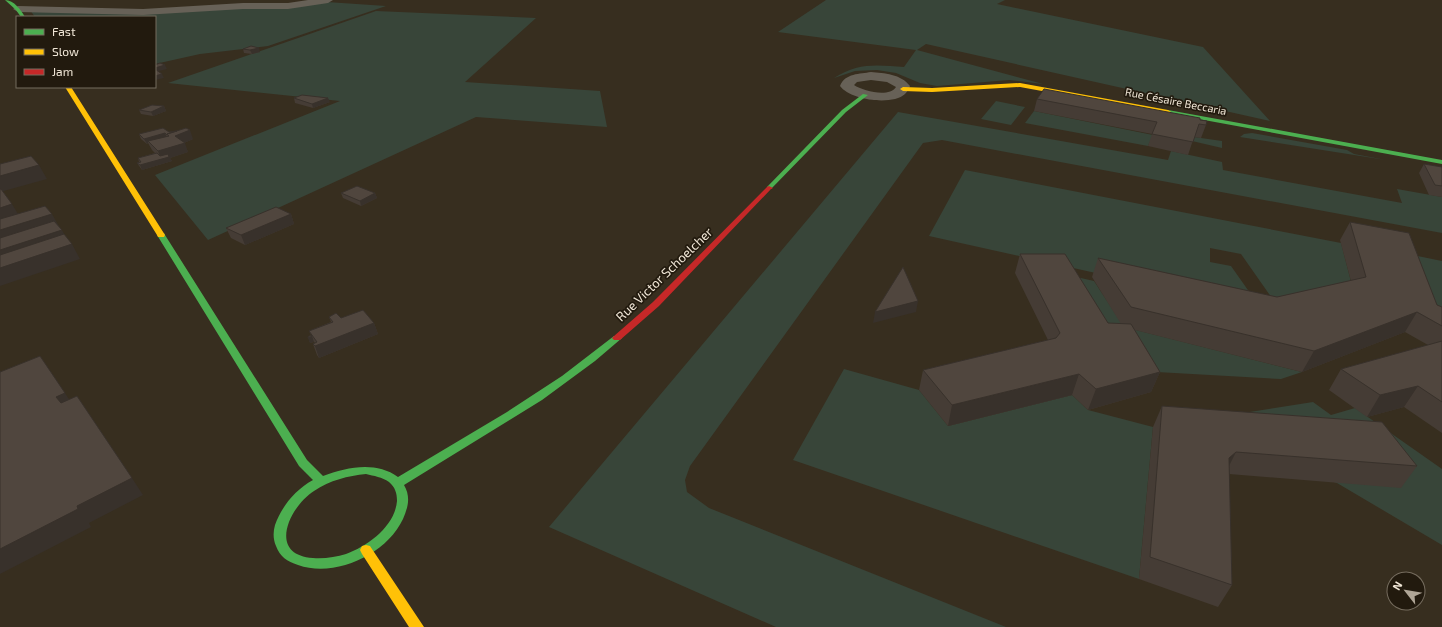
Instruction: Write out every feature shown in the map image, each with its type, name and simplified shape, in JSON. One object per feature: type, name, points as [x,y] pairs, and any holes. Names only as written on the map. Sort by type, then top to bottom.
[{"type":"street","points":[[7,0],[21,13],[143,12],[243,6],[288,6],[328,0]]},
{"type":"street","points":[[879,77],[897,81],[903,86],[901,91],[893,95],[865,95],[853,91],[847,86],[848,83],[853,79],[858,78],[879,77]]},
{"type":"street","name":"Rue Césaire Beccaria","points":[[903,89],[932,91],[998,85],[1020,85],[1442,162]]},
{"type":"street","points":[[69,88],[303,463],[321,481]]},
{"type":"street","name":"Rue Victor Schoelcher","points":[[398,484],[501,422],[588,363],[656,304],[844,111],[865,95]]},
{"type":"street","points":[[366,470],[385,474],[398,484],[403,493],[404,504],[400,516],[392,529],[366,550],[336,562],[307,563],[296,559],[287,553],[281,545],[278,536],[279,527],[289,506],[309,488],[321,481],[344,473],[366,470]]},
{"type":"street","points":[[366,550],[417,627]]},
{"type":"green space","points":[[826,0],[1005,0],[997,4],[1203,47],[1270,121],[926,44],[917,50],[1043,84],[1009,80],[937,86],[920,83],[896,73],[877,70],[855,71],[834,78],[851,69],[860,67],[877,65],[904,67],[916,50],[778,32]]},
{"type":"green space","points":[[327,2],[386,6],[268,46],[200,54],[156,64],[156,16],[34,16],[30,10],[143,13]]},
{"type":"green space","points":[[376,11],[536,18],[465,82],[600,91],[607,127],[476,117],[208,240],[155,175],[340,101],[168,83]]},
{"type":"green space","points":[[996,101],[1025,107],[1011,125],[981,119]]},
{"type":"green space","points":[[1034,111],[1153,135],[1148,146],[1025,123]]},
{"type":"green space","points":[[898,112],[1168,160],[1171,151],[1222,162],[1223,170],[1402,203],[1397,189],[1442,197],[1442,233],[942,140],[923,143],[690,466],[685,480],[687,492],[709,508],[1006,627],[776,627],[549,527]]},
{"type":"green space","points":[[1252,133],[1347,150],[1354,154],[1386,160],[1240,137],[1244,134]]},
{"type":"green space","points":[[1194,137],[1222,141],[1222,148],[1192,141]]},
{"type":"green space","points":[[965,170],[1341,243],[1355,297],[1283,314],[1241,254],[1210,248],[1210,262],[1231,266],[1262,310],[929,236]]},
{"type":"green space","points":[[1398,252],[1442,261],[1442,326]]},
{"type":"green space","points":[[1059,273],[1094,281],[1124,327],[1302,372],[1281,379],[1139,371]]},
{"type":"green space","points":[[844,369],[919,390],[948,426],[1072,395],[1088,410],[1153,427],[1139,579],[793,460]]},
{"type":"green space","points":[[1313,402],[1331,415],[1355,408],[1442,469],[1442,545],[1337,483],[1153,427]]},
{"type":"building","points":[[251,46],[259,48],[250,50],[243,49]]},
{"type":"building","points":[[160,63],[165,65],[156,68],[156,65]]},
{"type":"building","points":[[156,70],[162,74],[156,76]]},
{"type":"building","points":[[1044,89],[1200,118],[1200,120],[1207,121],[1206,125],[1199,124],[1193,142],[1152,134],[1157,122],[1037,99]]},
{"type":"building","points":[[302,95],[328,98],[312,104],[294,98]]},
{"type":"building","points":[[152,105],[164,106],[151,112],[139,110]]},
{"type":"building","points":[[163,128],[169,132],[177,131],[167,135],[165,133],[144,139],[139,134]]},
{"type":"building","points":[[186,128],[190,130],[175,136],[185,143],[158,151],[148,141],[169,136],[167,134]]},
{"type":"building","points":[[157,153],[160,156],[168,154],[169,157],[140,165],[137,163],[141,162],[138,158]]},
{"type":"building","points":[[31,156],[39,165],[0,176],[0,164]]},
{"type":"building","points":[[1424,164],[1442,167],[1442,186],[1435,185]]},
{"type":"building","points":[[357,186],[375,193],[360,201],[341,193]]},
{"type":"building","points":[[1,189],[12,204],[0,208]]},
{"type":"building","points":[[45,206],[52,214],[0,230],[0,219]]},
{"type":"building","points":[[276,207],[291,214],[241,235],[226,228]]},
{"type":"building","points":[[54,221],[62,230],[0,250],[0,238]]},
{"type":"building","points":[[1350,222],[1409,233],[1437,305],[1442,307],[1442,326],[1417,312],[1314,351],[1131,307],[1098,258],[1277,297],[1366,277]]},
{"type":"building","points":[[64,234],[72,244],[0,268],[0,255]]},
{"type":"building","points":[[1020,254],[1065,254],[1108,323],[1131,324],[1160,372],[1096,389],[1079,374],[952,405],[923,370],[1056,338],[1060,333]]},
{"type":"building","points":[[903,267],[918,301],[875,312]]},
{"type":"building","points":[[363,310],[374,323],[315,346],[313,344],[317,342],[309,331],[333,322],[329,317],[336,313],[341,318]]},
{"type":"building","points":[[1442,341],[1442,402],[1418,386],[1380,395],[1341,369]]},
{"type":"building","points":[[40,356],[65,393],[56,397],[61,403],[77,396],[132,478],[77,506],[78,509],[0,549],[0,372]]},
{"type":"building","points":[[1162,406],[1382,422],[1417,466],[1236,452],[1229,458],[1232,585],[1150,557]]},
{"type":"traffic: fast","points":[[7,0],[18,9],[22,16]]},
{"type":"traffic: fast","points":[[769,188],[844,111],[865,95]]},
{"type":"traffic: fast","points":[[1168,112],[1442,162]]},
{"type":"traffic: fast","points":[[161,235],[303,463],[321,481]]},
{"type":"traffic: fast","points":[[398,483],[511,415],[592,359],[617,338]]},
{"type":"traffic: fast","points":[[366,470],[389,477],[401,488],[403,499],[401,510],[395,523],[386,534],[363,552],[335,562],[321,564],[307,563],[292,558],[284,550],[280,540],[280,529],[284,517],[299,496],[309,488],[329,478],[351,472],[366,470]]},
{"type":"traffic: slow","points":[[903,89],[932,90],[1020,85],[1168,112]]},
{"type":"traffic: slow","points":[[69,88],[161,235]]},
{"type":"traffic: slow","points":[[366,550],[417,627]]},
{"type":"traffic: jam","points":[[617,338],[656,304],[769,188]]}]
